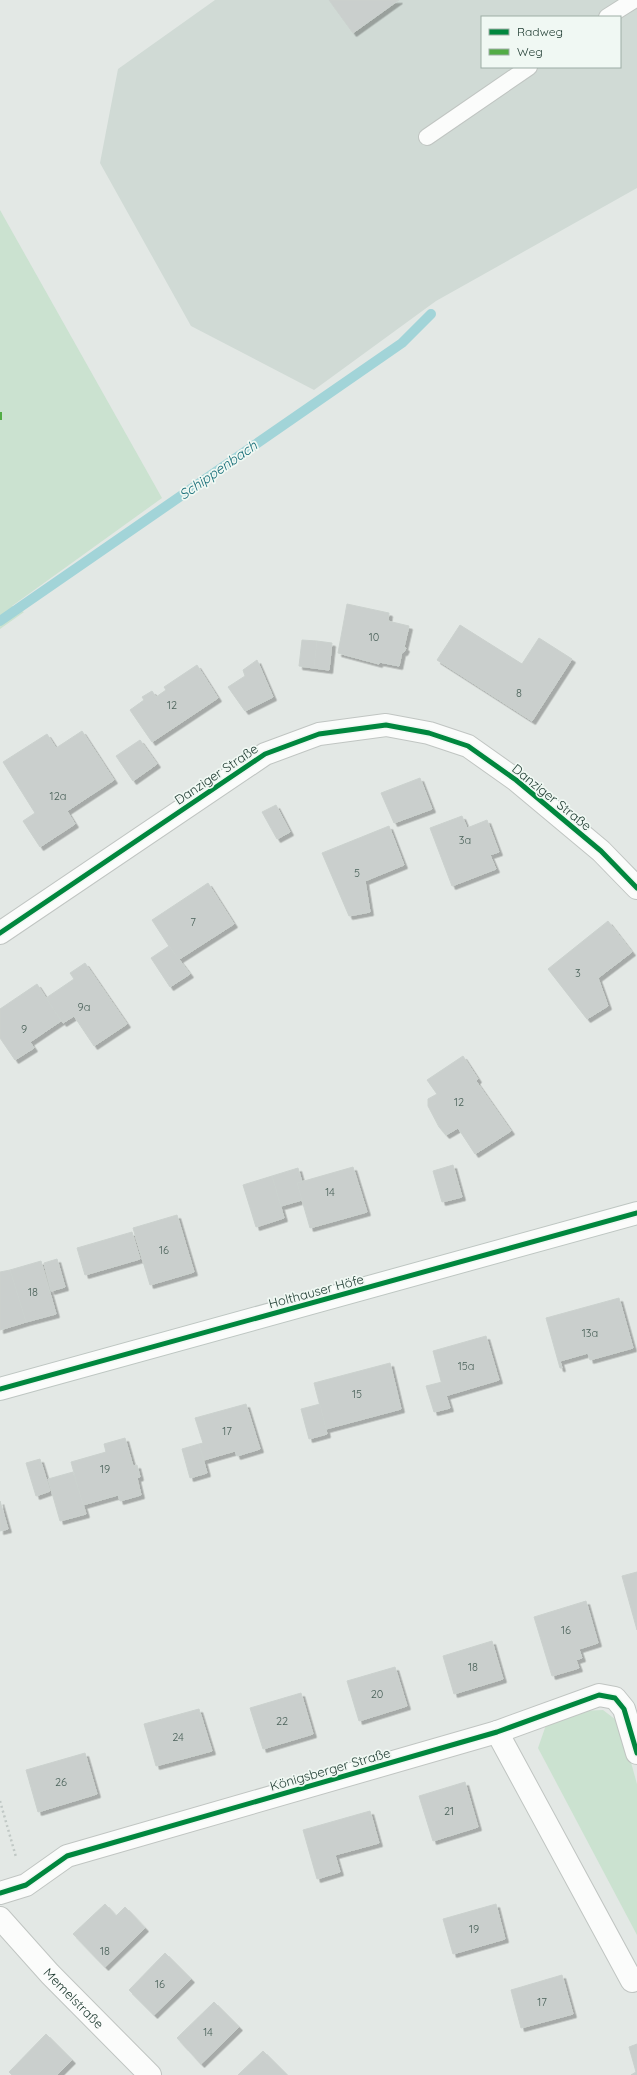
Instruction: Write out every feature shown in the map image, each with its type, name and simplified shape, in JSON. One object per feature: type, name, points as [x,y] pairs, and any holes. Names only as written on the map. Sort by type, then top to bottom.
[{"type":"street","name":"Danziger Straße","points":[[0,933],[265,754],[319,734],[386,724],[429,733],[468,746],[528,790],[601,851],[637,888]]},
{"type":"street","name":"Holthauser Höfe","points":[[0,1390],[637,1213]]},
{"type":"street","name":"Königsberger Straße","points":[[0,1893],[26,1885],[67,1856],[497,1732],[599,1695],[614,1698],[624,1709],[637,1753]]},
{"type":"street","points":[[497,1732],[632,1981],[637,1979]]},
{"type":"street","name":"Memelstraße","points":[[0,1918],[50,1974],[150,2075]]},
{"type":"lane","points":[[609,16],[634,0]]},
{"type":"lane","points":[[427,137],[528,68]]},
{"type":"path","points":[[0,1801],[13,1848],[26,1885]]},
{"type":"shaded area","points":[[215,0],[637,0],[637,188],[436,301],[314,390],[191,326],[100,163],[118,69]]},
{"type":"green space","points":[[0,210],[162,498],[12,606],[24,612],[0,629]]},
{"type":"green space","points":[[603,1710],[620,1723],[637,1784],[637,1935],[538,1748],[546,1725],[580,1711]]},
{"type":"building","points":[[329,0],[399,0],[353,33]]},
{"type":"building","points":[[347,604],[389,613],[388,621],[409,626],[404,647],[406,648],[404,652],[402,652],[399,666],[379,662],[379,664],[338,653]]},
{"type":"building","points":[[460,625],[522,664],[539,638],[572,659],[532,721],[437,660]]},
{"type":"building","points":[[302,640],[317,641],[314,668],[299,666]]},
{"type":"building","points":[[317,641],[332,643],[329,670],[314,668]]},
{"type":"building","points":[[257,660],[273,697],[245,711],[228,687],[245,676],[243,670]]},
{"type":"building","points":[[197,665],[218,698],[152,742],[130,710],[144,700],[142,697],[152,691],[156,697],[166,690],[164,687]]},
{"type":"building","points":[[82,731],[114,780],[67,811],[75,824],[40,847],[23,821],[35,813],[3,762],[47,734],[56,748]]},
{"type":"building","points":[[140,740],[157,764],[133,781],[116,756]]},
{"type":"building","points":[[420,778],[432,809],[394,823],[381,793]]},
{"type":"building","points":[[276,805],[290,832],[277,839],[262,812]]},
{"type":"building","points":[[462,816],[467,828],[487,820],[499,852],[490,855],[496,869],[452,886],[430,828]]},
{"type":"building","points":[[389,826],[404,865],[365,881],[370,912],[349,916],[322,853]]},
{"type":"building","points":[[208,883],[234,924],[178,960],[152,920]]},
{"type":"building","points":[[608,921],[632,952],[598,978],[608,1006],[587,1019],[548,969]]},
{"type":"building","points":[[169,946],[190,974],[170,987],[151,958]]},
{"type":"building","points":[[85,963],[127,1024],[94,1046],[74,1016],[63,1023],[46,998],[74,979],[70,973]]},
{"type":"building","points":[[37,984],[61,1021],[30,1042],[34,1048],[15,1060],[0,1038],[0,1009]]},
{"type":"building","points":[[463,1056],[478,1079],[476,1081],[511,1131],[475,1154],[458,1128],[446,1135],[439,1127],[428,1106],[428,1099],[437,1094],[427,1080]]},
{"type":"building","points":[[453,1165],[462,1197],[442,1202],[433,1171]]},
{"type":"building","points":[[353,1167],[367,1212],[310,1228],[297,1183]]},
{"type":"building","points":[[298,1168],[302,1182],[297,1183],[302,1200],[281,1206],[272,1176]]},
{"type":"building","points":[[272,1176],[284,1218],[256,1227],[243,1185]]},
{"type":"building","points":[[177,1215],[194,1272],[150,1285],[133,1228]]},
{"type":"building","points":[[132,1232],[140,1259],[85,1275],[77,1248]]},
{"type":"building","points":[[57,1259],[65,1287],[51,1291],[44,1263]]},
{"type":"building","points":[[41,1261],[56,1314],[26,1322],[10,1270]]},
{"type":"building","points":[[10,1270],[26,1322],[0,1330],[0,1272]]},
{"type":"building","points":[[619,1298],[633,1348],[590,1360],[588,1353],[560,1361],[562,1368],[560,1368],[546,1318]]},
{"type":"building","points":[[486,1336],[499,1380],[445,1396],[433,1351]]},
{"type":"building","points":[[390,1363],[401,1409],[326,1429],[314,1383]]},
{"type":"building","points":[[442,1382],[450,1408],[434,1412],[426,1386]]},
{"type":"building","points":[[246,1404],[260,1449],[237,1456],[235,1451],[204,1460],[199,1444],[203,1443],[195,1418]]},
{"type":"building","points":[[320,1404],[327,1434],[309,1439],[301,1409]]},
{"type":"building","points":[[125,1438],[133,1466],[137,1465],[140,1477],[137,1478],[141,1495],[120,1501],[118,1495],[83,1505],[71,1462],[106,1452],[104,1444]]},
{"type":"building","points":[[199,1444],[207,1473],[190,1478],[182,1449]]},
{"type":"building","points":[[40,1459],[50,1491],[36,1496],[26,1463]]},
{"type":"building","points":[[73,1472],[86,1514],[60,1521],[48,1479]]},
{"type":"building","points":[[0,1501],[8,1529],[0,1531]]},
{"type":"building","points":[[637,1572],[637,1630],[622,1576]]},
{"type":"building","points":[[586,1601],[598,1643],[579,1649],[582,1658],[576,1660],[579,1668],[552,1676],[534,1617]]},
{"type":"building","points":[[492,1641],[503,1679],[454,1694],[443,1656]]},
{"type":"building","points":[[395,1667],[407,1706],[359,1721],[347,1681]]},
{"type":"building","points":[[301,1693],[313,1734],[263,1749],[250,1708]]},
{"type":"building","points":[[199,1709],[212,1751],[156,1766],[144,1724]]},
{"type":"building","points":[[85,1753],[97,1794],[38,1812],[26,1770]]},
{"type":"building","points":[[465,1782],[478,1827],[433,1841],[419,1796]]},
{"type":"building","points":[[370,1811],[379,1843],[335,1855],[340,1872],[317,1879],[303,1830]]},
{"type":"building","points":[[105,1904],[116,1916],[125,1907],[145,1928],[105,1967],[73,1934]]},
{"type":"building","points":[[496,1904],[505,1939],[453,1954],[443,1919]]},
{"type":"building","points":[[165,1953],[191,1979],[154,2015],[129,1990]]},
{"type":"building","points":[[562,1975],[573,2014],[521,2028],[511,1990]]},
{"type":"building","points":[[214,2002],[239,2027],[201,2064],[177,2038]]},
{"type":"building","points":[[46,2034],[72,2060],[57,2075],[12,2075],[9,2072]]},
{"type":"building","points":[[637,2044],[637,2075],[631,2075],[636,2072],[629,2047]]},
{"type":"building","points":[[263,2051],[287,2075],[238,2075]]},
{"type":"waterway","name":"Schippenbach","points":[[0,621],[402,343],[431,314]]},
{"type":"marked path","points":[[0,412],[0,424]]},
{"type":"cycle path","points":[[0,933],[265,754],[319,734],[386,725],[429,733],[468,746],[516,780],[601,851],[637,888]]},
{"type":"cycle path","points":[[0,1389],[637,1213]]},
{"type":"cycle path","points":[[0,1893],[26,1885],[67,1856],[497,1732],[599,1695],[615,1698],[624,1709],[637,1753]]}]
